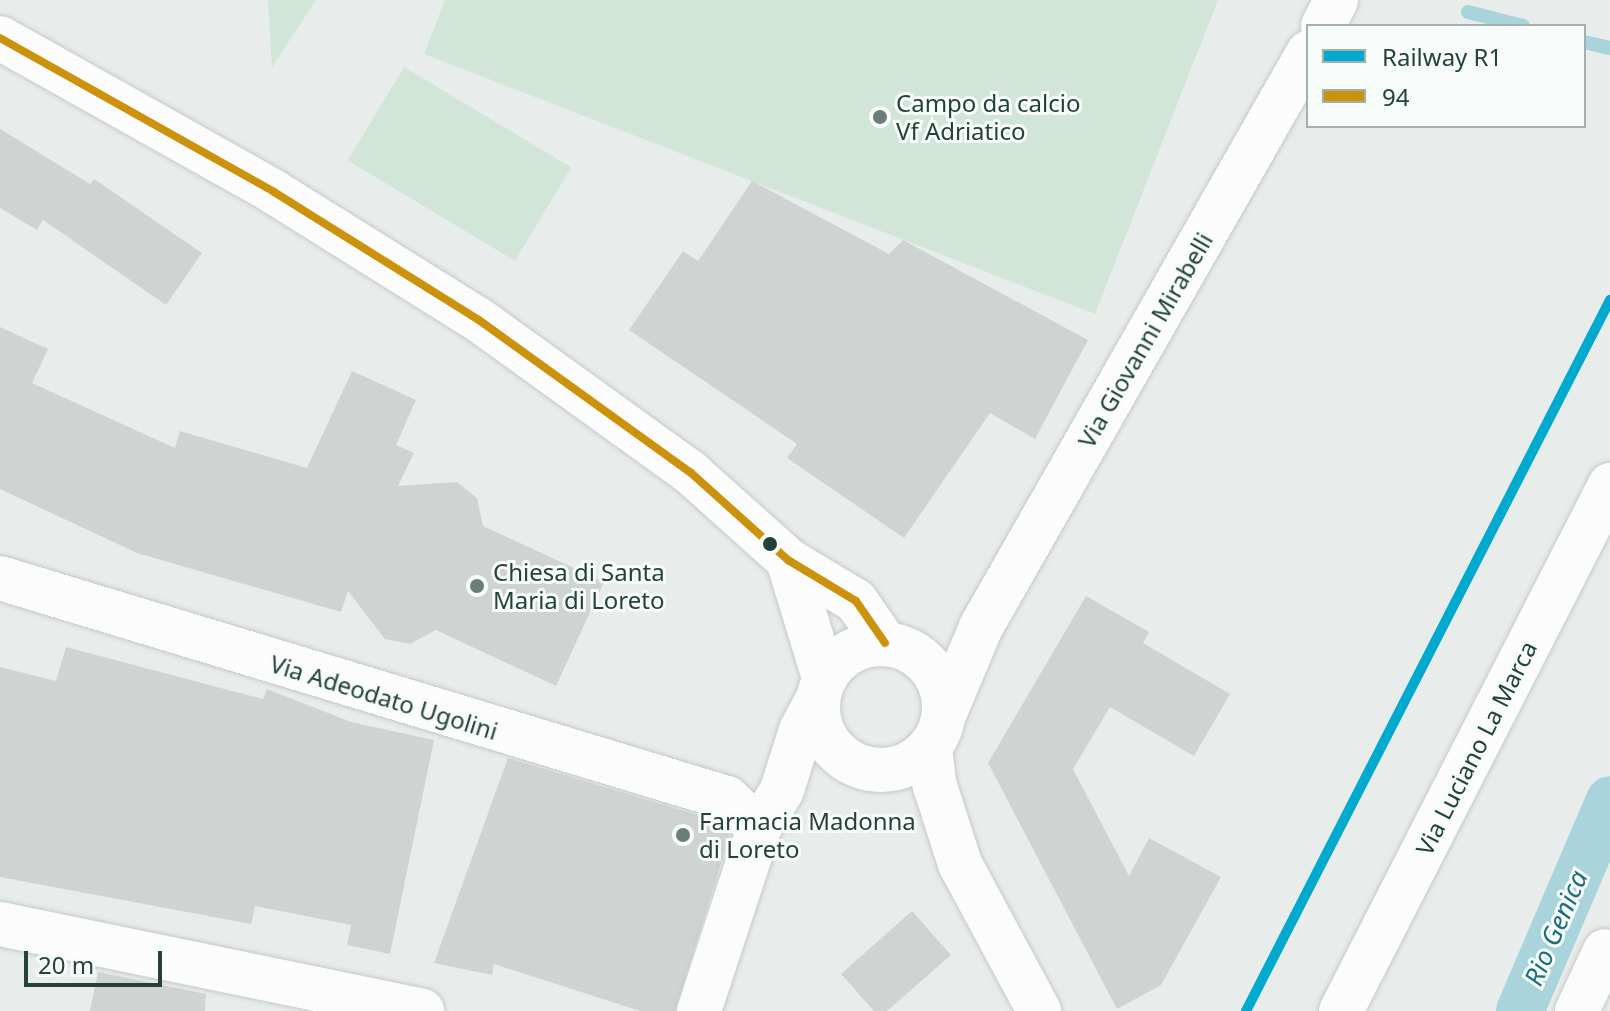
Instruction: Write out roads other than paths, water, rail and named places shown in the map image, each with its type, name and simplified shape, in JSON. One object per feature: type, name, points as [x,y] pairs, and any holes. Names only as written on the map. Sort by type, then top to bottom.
[{"type":"street","points":[[1324,24],[1336,0]]},
{"type":"street","points":[[0,38],[274,192],[479,320],[690,472],[788,560],[856,601],[890,644],[917,654],[933,670],[943,691],[937,731],[935,786],[960,864],[1039,1011]]},
{"type":"street","name":"Via Giovanni Mirabelli","points":[[937,731],[981,627],[1306,57]]},
{"type":"street","name":"Via Luciano La Marca","points":[[1341,1011],[1610,485]]},
{"type":"street","points":[[788,560],[821,688],[825,737],[854,765],[895,769],[937,731]]},
{"type":"street","name":"Via Adeodato Ugolini","points":[[0,578],[727,798],[759,828]]},
{"type":"street","points":[[699,1011],[759,828],[782,790],[821,688],[840,659],[861,647],[981,627]]},
{"type":"street","points":[[0,924],[422,1011]]},
{"type":"street","points":[[1577,1011],[1605,951]]},
{"type":"waterway","points":[[1468,12],[1515,24]]},
{"type":"waterway","points":[[1586,42],[1610,48]]},
{"type":"waterway","name":"Rio Genica","points":[[1520,1011],[1610,800]]},
{"type":"rail line","name":"R1","points":[[1246,1011],[1610,300]]},
{"type":"place","name":"Campo da calcio Vf Adriatico","points":[[880,117]]},
{"type":"place","name":"Chiesa di Santa Maria di Loreto","points":[[477,586]]},
{"type":"place","name":"Farmacia Madonna di Loreto","points":[[683,835]]}]
